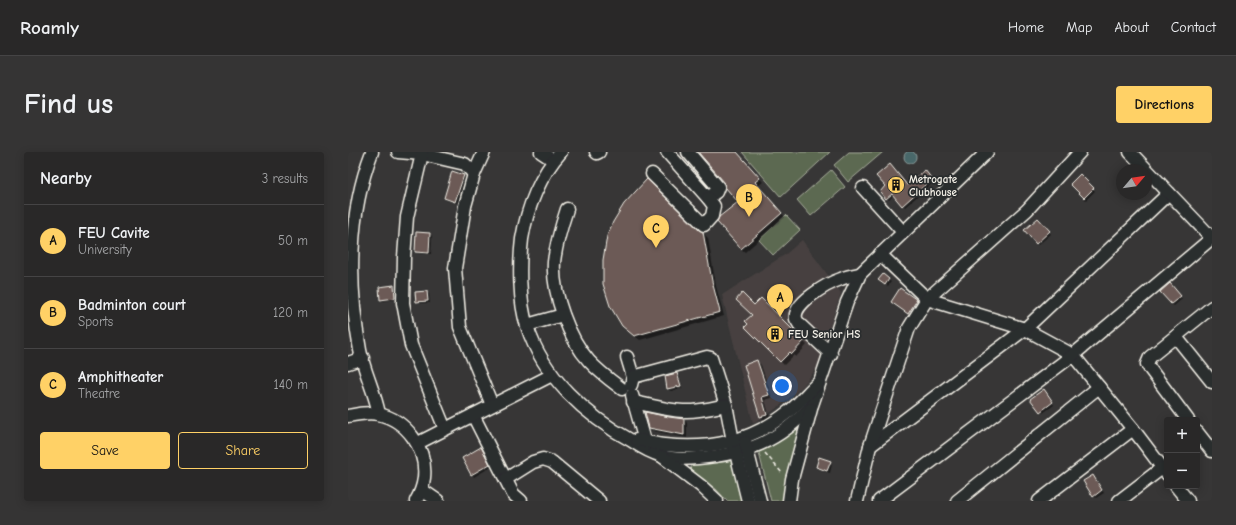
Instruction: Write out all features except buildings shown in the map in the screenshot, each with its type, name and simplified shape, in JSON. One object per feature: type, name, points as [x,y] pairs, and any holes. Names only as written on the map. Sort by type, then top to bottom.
[{"type":"street","points":[[372,152],[353,205],[350,257],[351,308],[360,352],[377,401],[379,414]]},
{"type":"street","points":[[398,152],[422,154],[465,164]]},
{"type":"street","points":[[456,152],[474,174]]},
{"type":"street","points":[[484,152],[474,174],[465,206],[454,268],[460,327],[492,406]]},
{"type":"street","points":[[541,152],[557,156],[536,192],[525,224],[520,258],[522,298],[527,325],[537,349],[552,375],[582,407],[599,421],[626,438],[644,444],[662,456],[717,501]]},
{"type":"street","points":[[652,174],[704,225],[712,216],[714,206],[668,152]]},
{"type":"street","points":[[688,152],[718,186],[716,192],[708,198]]},
{"type":"street","points":[[789,501],[792,479],[812,405],[820,380],[831,354],[847,302],[860,274],[987,152]]},
{"type":"street","points":[[857,501],[870,446],[909,328],[927,299],[1028,210],[1080,152]]},
{"type":"street","points":[[878,501],[1073,355],[1212,238],[1130,152]]},
{"type":"street","points":[[422,154],[407,217],[403,304],[411,346],[445,429]]},
{"type":"street","points":[[863,188],[903,232]]},
{"type":"street","points":[[870,446],[1025,329],[1170,193]]},
{"type":"street","points":[[567,209],[557,241],[554,264],[557,290],[563,315],[575,339],[589,361],[603,375],[663,409],[700,411],[726,405]]},
{"type":"street","points":[[880,254],[927,299],[1025,329],[1073,355],[1164,470]]},
{"type":"street","points":[[831,354],[799,324],[796,319],[796,313],[799,307],[818,290],[841,278],[860,274]]},
{"type":"street","points":[[1186,417],[1147,364],[1150,357],[1212,307]]},
{"type":"street","points":[[527,325],[563,315]]},
{"type":"street","points":[[1176,337],[1212,382]]},
{"type":"street","points":[[627,357],[630,389],[644,444]]},
{"type":"street","points":[[630,389],[707,357],[711,358],[760,501]]},
{"type":"street","points":[[348,363],[362,358]]},
{"type":"street","points":[[418,443],[552,375]]},
{"type":"street","points":[[662,456],[688,458],[718,456],[740,445],[778,420],[820,380]]},
{"type":"street","points":[[957,501],[1099,387]]},
{"type":"street","points":[[644,444],[690,447],[740,445],[774,437],[801,418],[812,405]]},
{"type":"street","points":[[348,416],[363,413],[379,414],[401,424],[410,433],[418,443],[424,466],[422,490],[416,501]]},
{"type":"street","points":[[473,415],[513,494],[520,501]]},
{"type":"street","points":[[1039,501],[1133,429]]},
{"type":"street","points":[[1200,436],[1212,451]]},
{"type":"street","points":[[740,445],[748,501]]},
{"type":"street","points":[[506,479],[533,462],[543,459],[552,462],[599,501]]},
{"type":"street","points":[[1119,501],[1164,472]]},
{"type":"street","points":[[1178,489],[1188,501]]},
{"type":"street","points":[[422,490],[438,501]]},
{"type":"path","points":[[765,453],[782,473]]},
{"type":"shaded area","points":[[802,240],[841,293],[819,365],[804,385],[785,402],[753,423],[722,295],[786,254]]},
{"type":"green space","points":[[742,152],[830,152],[781,197]]},
{"type":"green space","points":[[849,152],[883,152],[848,182],[834,165]]},
{"type":"green space","points":[[831,170],[845,187],[811,216],[797,200]]},
{"type":"green space","points":[[786,215],[800,230],[773,255],[759,240]]},
{"type":"green space","points":[[795,428],[798,430],[799,434],[787,479],[783,501],[771,501],[758,449]]},
{"type":"green space","points":[[736,460],[746,501],[727,501],[716,489],[694,473],[690,468],[693,462]]},
{"type":"water","points":[[908,151],[912,151],[916,157],[912,163],[908,163],[904,159],[904,155]]},
{"type":"place","name":"Metrogate Clubhouse","points":[[896,185]]},
{"type":"place","name":"Badminton court","points":[[749,217]]},
{"type":"place","name":"Amphitheater","points":[[656,248]]},
{"type":"place","name":"FEU Cavite","points":[[780,317]]},
{"type":"place","name":"FEU Senior HS","points":[[775,334]]}]
